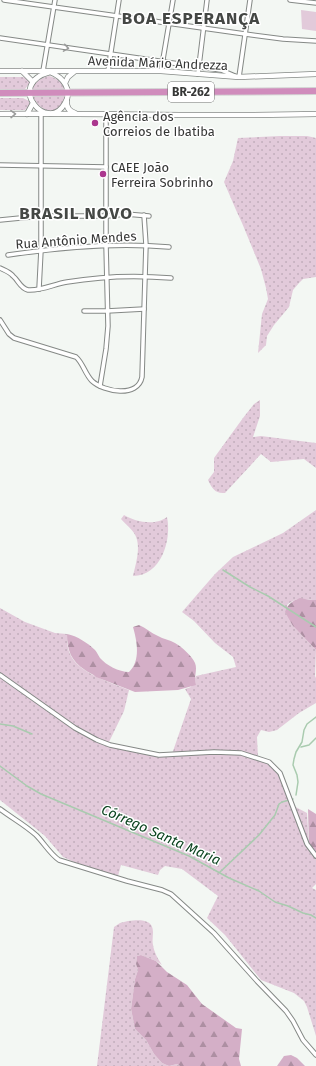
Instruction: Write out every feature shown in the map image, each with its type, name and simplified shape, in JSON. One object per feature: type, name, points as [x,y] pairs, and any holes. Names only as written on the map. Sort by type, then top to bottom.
[{"type":"highway","name":"BR-262","points":[[0,92],[316,91]]},
{"type":"street","points":[[4,0],[283,39],[316,41]]},
{"type":"street","points":[[43,71],[55,0]]},
{"type":"street","points":[[108,70],[119,0]]},
{"type":"street","points":[[161,72],[173,0]]},
{"type":"street","points":[[198,74],[207,0]]},
{"type":"street","points":[[0,38],[228,72],[239,77],[250,0]]},
{"type":"street","points":[[290,0],[311,2],[316,4]]},
{"type":"street","name":"Avenida Mário Andrezza","points":[[0,71],[74,72],[108,70],[239,77],[316,74]]},
{"type":"street","points":[[22,71],[33,82]]},
{"type":"street","points":[[67,99],[62,108],[48,114],[41,111],[33,103],[29,92],[33,82],[40,75],[50,72],[59,76],[65,83],[68,92],[67,104],[69,110],[79,114]]},
{"type":"street","points":[[65,83],[68,77],[74,72]]},
{"type":"street","points":[[27,114],[33,103]]},
{"type":"street","points":[[0,114],[249,116],[316,114]]},
{"type":"street","points":[[39,290],[41,250],[41,114]]},
{"type":"street","points":[[100,386],[107,338],[106,114]]},
{"type":"street","points":[[0,165],[106,167]]},
{"type":"street","points":[[0,220],[41,216],[106,216],[126,214],[149,216]]},
{"type":"street","points":[[0,320],[9,334],[14,338],[76,357],[89,378],[100,386],[114,390],[128,391],[140,385],[142,377],[146,276],[144,215]]},
{"type":"street","name":"Rua Antônio Mendes","points":[[8,255],[41,250],[106,245],[146,245],[169,247]]},
{"type":"street","points":[[0,268],[13,275],[23,288],[27,290],[39,290],[66,282],[107,277],[146,276],[171,278]]},
{"type":"street","points":[[84,311],[144,309]]},
{"type":"street","points":[[0,675],[75,728],[110,745],[159,755],[214,752],[241,753],[269,762],[280,773],[307,844],[316,856]]},
{"type":"street","points":[[0,809],[40,839],[54,856],[60,860],[171,894],[214,932],[257,981],[286,1011],[293,1021],[302,1040],[316,1055]]},
{"type":"shaded area","points":[[301,10],[316,12],[316,31],[302,29]]},
{"type":"shaded area","points":[[49,76],[59,81],[65,90],[32,90],[38,81]]},
{"type":"shaded area","points":[[0,77],[23,77],[29,80],[29,84],[25,89],[0,89]]},
{"type":"shaded area","points":[[33,96],[65,96],[59,107],[50,111],[40,107]]},
{"type":"shaded area","points":[[0,98],[23,98],[29,101],[30,105],[25,110],[0,110]]},
{"type":"shaded area","points":[[307,136],[316,138],[316,277],[303,279],[293,290],[289,307],[274,325],[267,336],[266,345],[258,353],[262,314],[268,299],[266,288],[261,269],[224,182],[233,161],[238,138]]},
{"type":"shaded area","points":[[260,400],[260,416],[253,437],[261,436],[316,443],[316,468],[304,459],[271,462],[261,454],[225,493],[219,493],[212,488],[208,480],[214,472],[214,458],[254,404]]},
{"type":"shaded area","points":[[316,510],[316,600],[298,599],[287,605],[293,626],[316,650],[316,703],[299,713],[277,730],[269,732],[261,730],[257,737],[258,758],[269,763],[277,770],[290,804],[307,813],[309,847],[316,855],[316,884],[312,888],[316,890],[316,1036],[304,1001],[294,993],[261,980],[225,935],[207,918],[218,896],[182,869],[165,866],[160,870],[158,875],[121,865],[118,876],[81,865],[63,857],[45,836],[0,800],[0,608],[25,622],[55,633],[67,634],[70,653],[75,662],[81,668],[105,681],[129,690],[124,711],[109,742],[140,751],[172,754],[191,699],[185,689],[191,687],[196,676],[236,667],[233,657],[215,643],[194,621],[182,612],[215,574],[233,557],[283,533]]},
{"type":"shaded area","points":[[124,515],[134,520],[146,522],[162,520],[167,517],[168,536],[166,546],[157,563],[151,570],[143,574],[133,576],[138,554],[138,543],[133,531],[121,519]]},
{"type":"shaded area","points":[[128,921],[144,921],[150,924],[153,932],[153,942],[156,955],[162,965],[141,955],[137,956],[136,964],[138,970],[135,979],[131,1009],[135,1029],[146,1040],[154,1054],[162,1063],[169,1066],[97,1066],[114,927],[120,923]]},
{"type":"shaded area","points":[[177,1064],[180,1066],[169,1066]]},
{"type":"green space","points":[[300,598],[316,600],[316,650],[293,626],[285,612],[291,603]]},
{"type":"green space","points":[[139,625],[184,649],[194,660],[196,666],[196,685],[178,690],[135,692],[96,677],[80,667],[73,659],[69,650],[67,634],[78,638],[89,645],[109,666],[121,671],[129,672],[137,657],[137,644],[133,627]]},
{"type":"green space","points":[[308,809],[316,814],[316,855],[309,847]]},
{"type":"green space","points":[[141,955],[156,961],[167,972],[187,985],[202,1004],[236,1028],[242,1029],[239,1059],[241,1066],[180,1066],[177,1064],[169,1066],[162,1063],[154,1054],[146,1040],[135,1029],[131,1009],[135,979],[138,970],[136,964],[137,956]]},
{"type":"green space","points":[[291,1055],[297,1058],[305,1066],[277,1066],[284,1056]]},
{"type":"waterway","points":[[223,570],[250,587],[268,596],[316,627]]},
{"type":"waterway","points":[[296,795],[298,782],[293,765],[294,759],[302,742],[304,730],[307,724],[316,717]]},
{"type":"waterway","points":[[0,724],[13,726],[32,734]]},
{"type":"waterway","points":[[301,747],[309,745],[316,738]]},
{"type":"waterway","name":"Córrego Santa Maria","points":[[0,766],[27,786],[41,794],[189,856],[229,878],[259,891],[275,902],[316,918]]},
{"type":"waterway","points":[[220,872],[259,835],[275,815],[279,804],[293,799]]},
{"type":"place","name":"Agência dos Correios de Ibatiba","points":[[95,123]]},
{"type":"place","name":"CAEE João Ferreira Sobrinho","points":[[103,174]]},
{"type":"district","name":"BOA ESPERANÇA","points":[[191,18]]},
{"type":"district","name":"BRASIL NOVO","points":[[76,213]]}]
